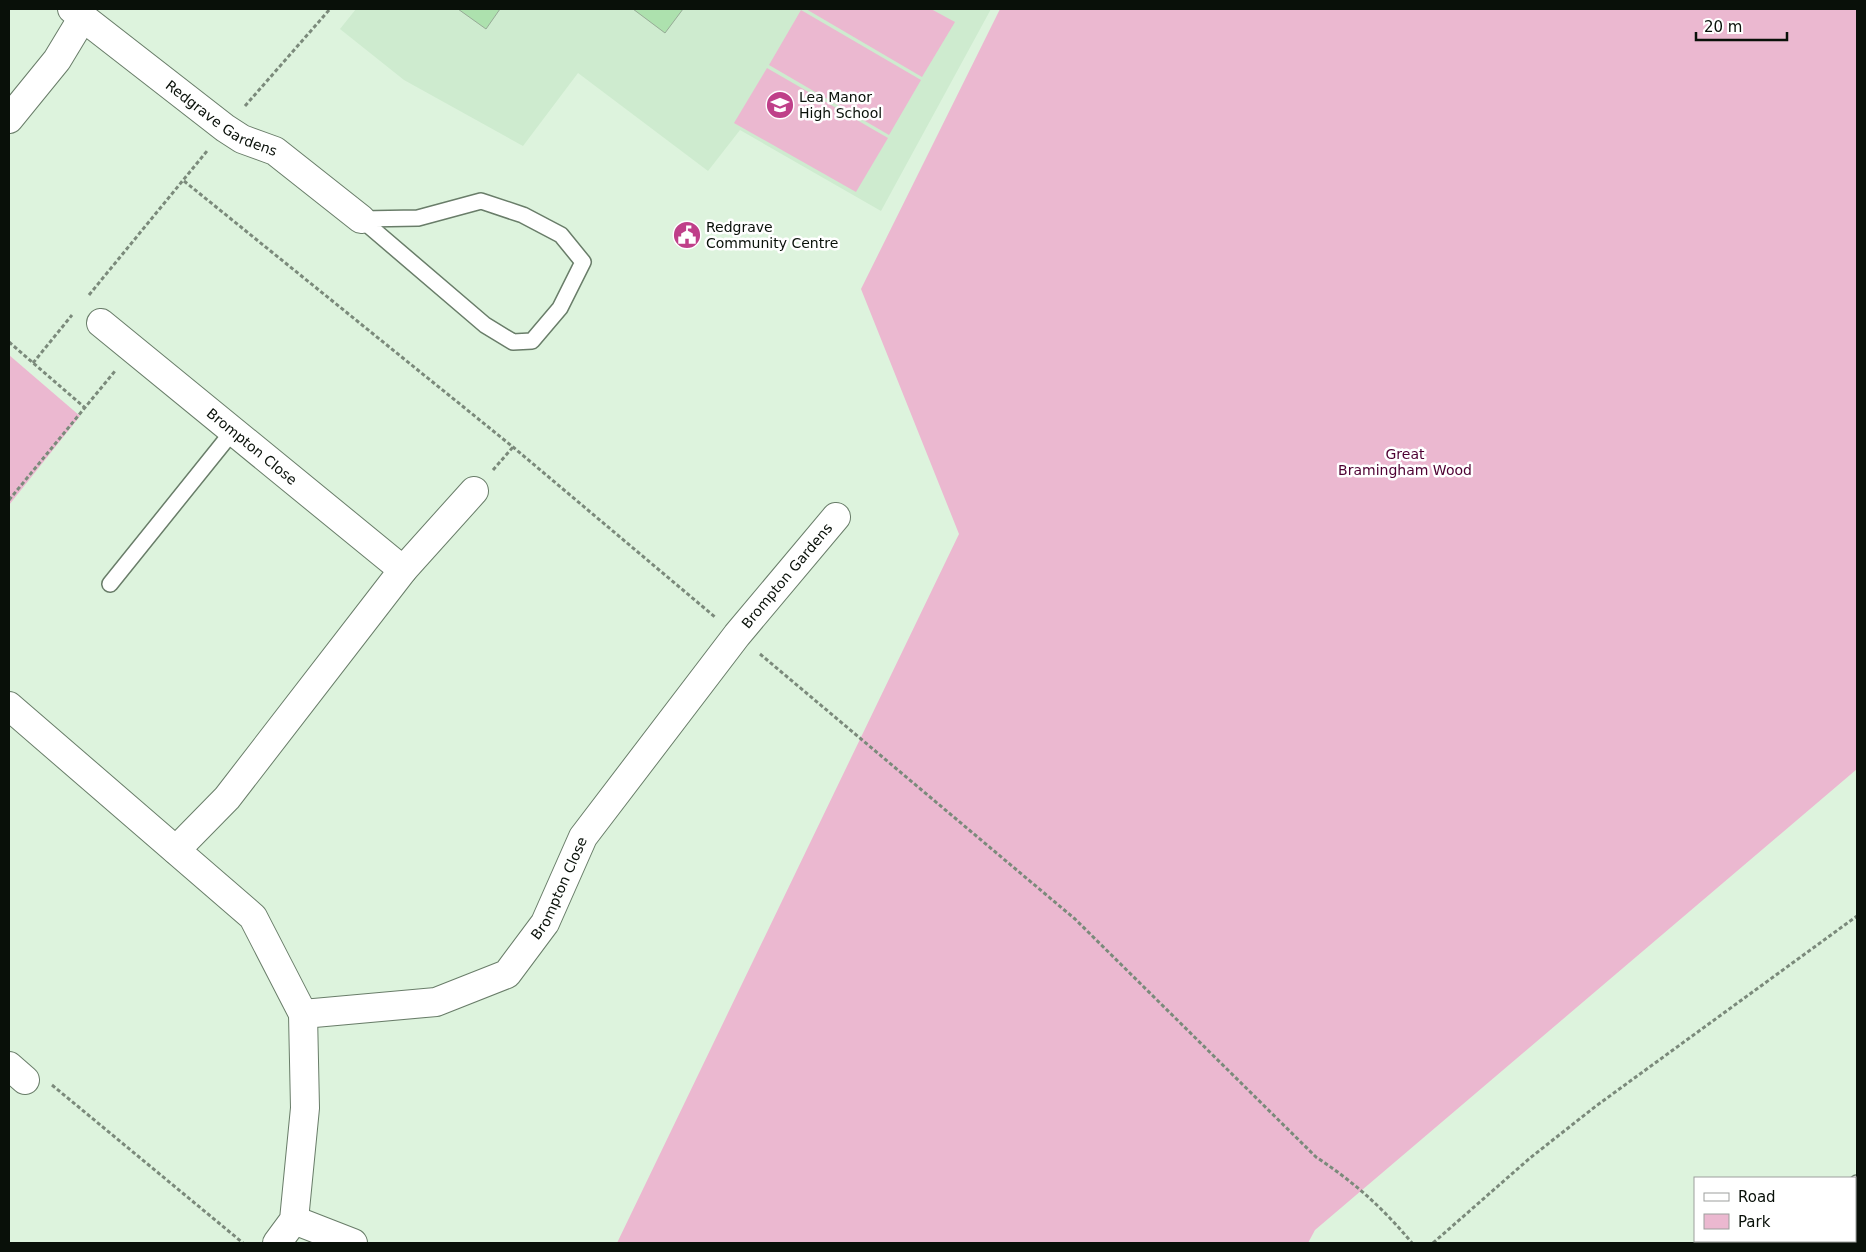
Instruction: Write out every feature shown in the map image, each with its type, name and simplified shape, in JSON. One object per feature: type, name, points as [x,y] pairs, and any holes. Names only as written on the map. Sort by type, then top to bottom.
[{"type":"street","name":"Redgrave Gardens","points":[[9,119],[57,60],[77,13],[225,128],[242,139],[275,151],[361,219]]},
{"type":"street","name":"Brompton Close","points":[[101,323],[403,570]]},
{"type":"street","points":[[176,850],[227,798],[403,570],[474,491]]},
{"type":"street","name":"Brompton Gardens","points":[[737,635],[836,517]]},
{"type":"street","name":"Brompton Close","points":[[303,1014],[436,1002],[507,974],[545,924],[583,837],[737,635]]},
{"type":"street","points":[[9,706],[253,917],[303,1014],[305,1108],[294,1220],[277,1243]]},
{"type":"street","points":[[294,1220],[353,1243]]},
{"type":"lane","points":[[481,201],[523,215],[561,235],[583,262],[560,308],[532,341],[513,342],[486,325],[361,219],[418,218],[481,201]]},
{"type":"lane","points":[[110,584],[233,431]]},
{"type":"path","points":[[86,298],[184,181],[225,128],[330,9]]},
{"type":"path","points":[[184,181],[513,447],[1075,919],[1316,1157],[1350,1180],[1391,1218],[1412,1243]]},
{"type":"path","points":[[33,363],[74,313]]},
{"type":"path","points":[[9,342],[84,407]]},
{"type":"path","points":[[9,500],[84,407],[134,350]]},
{"type":"path","points":[[1433,1243],[1530,1158],[1596,1106],[1857,916]]},
{"type":"path","points":[[17,1073],[55,1085],[243,1243]]},
{"type":"shaded area","name":"Lea Manor High School","points":[[356,9],[991,9],[881,211],[740,130],[708,171],[578,73],[523,146],[404,80],[340,29]]},
{"type":"green space","points":[[806,9],[931,9],[955,22],[922,77]]},
{"type":"green space","name":"Great Bramingham Wood","points":[[1000,9],[1857,9],[1857,769],[1315,1230],[1308,1243],[617,1243],[959,534],[861,289]]},
{"type":"green space","points":[[801,10],[921,80],[889,135],[769,65]]},
{"type":"green space","points":[[767,68],[888,138],[856,192],[734,123]]},
{"type":"green space","points":[[9,355],[80,416],[9,505]]},
{"type":"building","points":[[458,9],[500,9],[486,29]]},
{"type":"building","points":[[633,9],[683,9],[665,33]]},
{"type":"place","name":"Lea Manor High School","points":[[780,105]]},
{"type":"place","name":"Redgrave Community Centre","points":[[687,235]]}]
